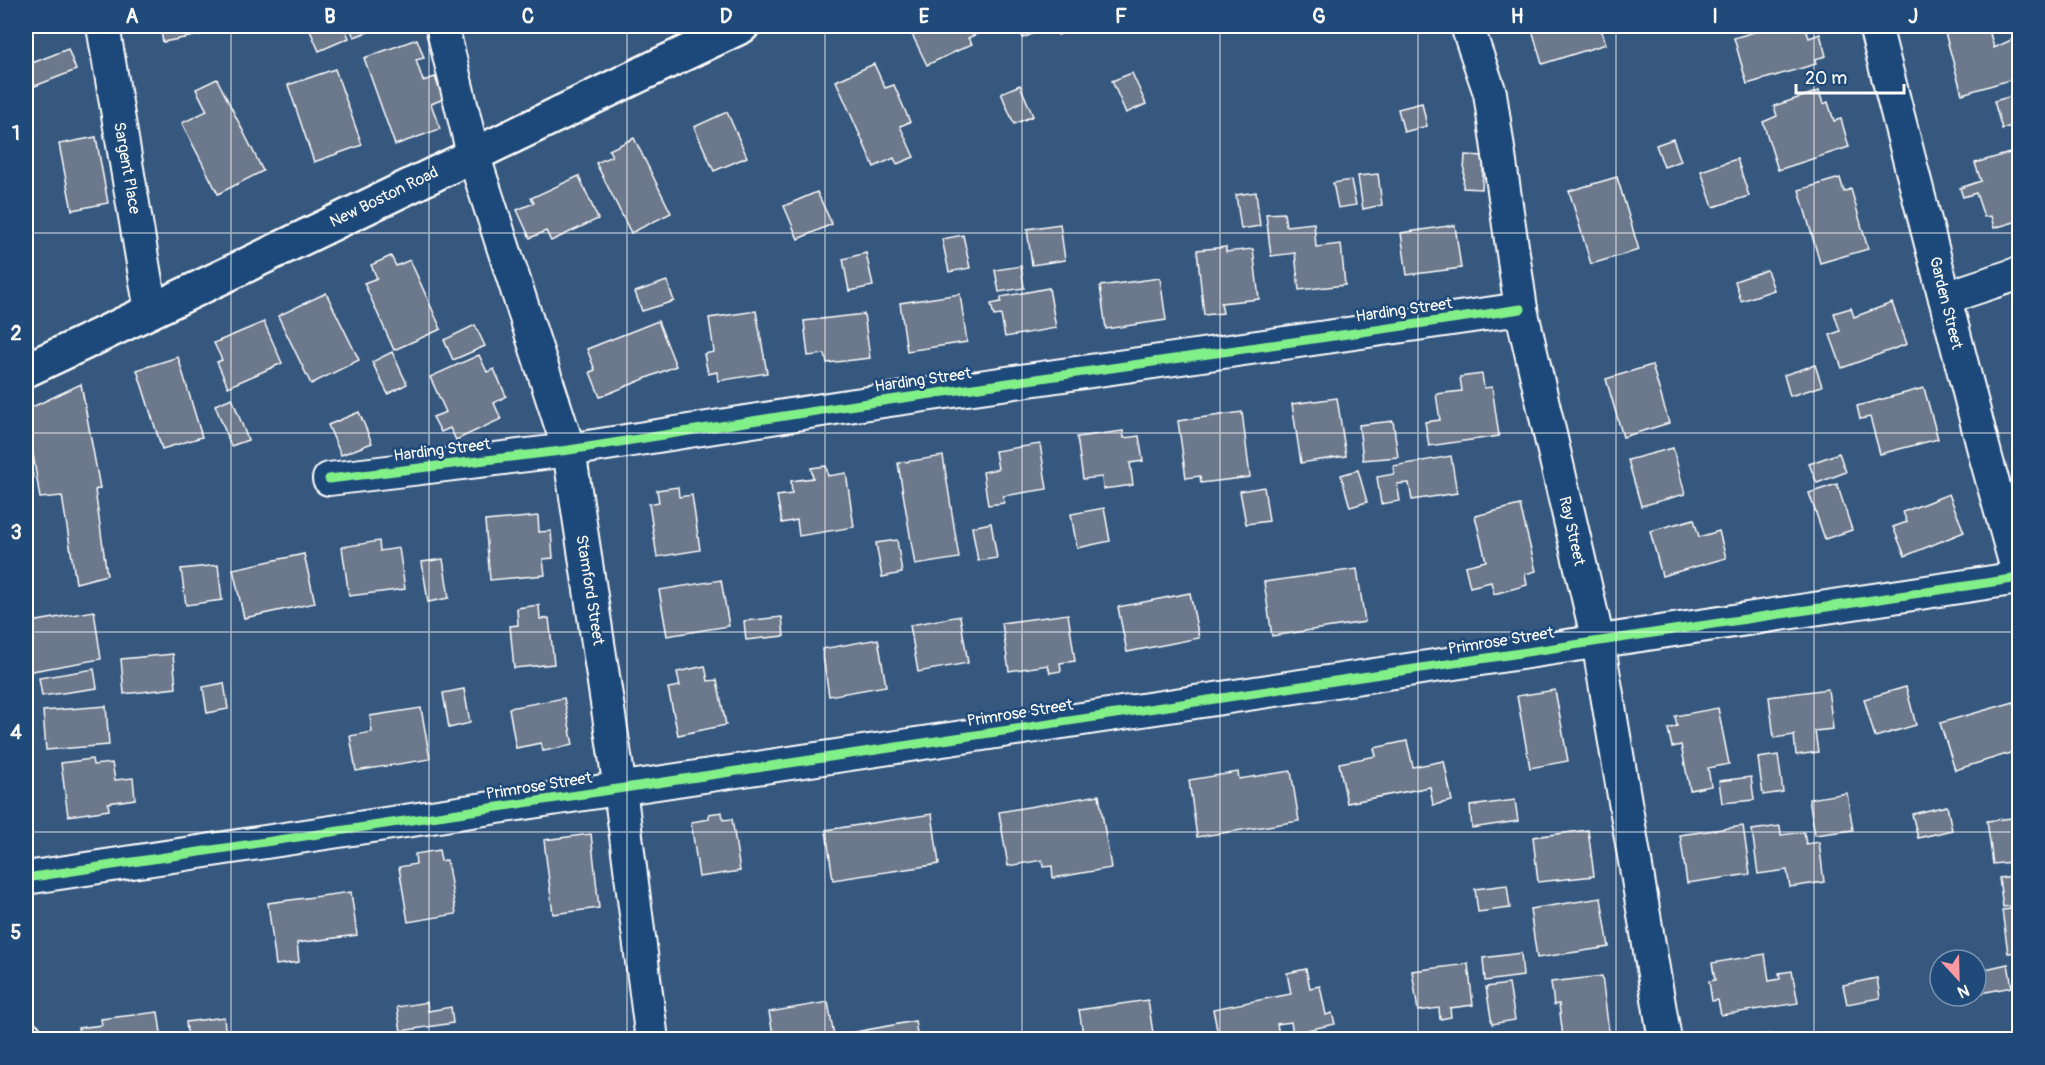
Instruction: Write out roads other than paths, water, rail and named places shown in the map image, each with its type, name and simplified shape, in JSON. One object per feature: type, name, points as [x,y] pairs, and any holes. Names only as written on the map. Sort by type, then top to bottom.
[{"type":"street","name":"Sargent Place","points":[[103,26],[151,311]]},
{"type":"street","name":"Stamford Street","points":[[442,26],[473,154],[568,450],[620,789],[652,1040]]},
{"type":"street","name":"New Boston Road","points":[[26,370],[742,26]]},
{"type":"street","name":"Ray Street","points":[[1467,26],[1490,93],[1521,309],[1598,641],[1665,1040]]},
{"type":"street","name":"Garden Street","points":[[1875,26],[2019,579]]},
{"type":"street","points":[[1945,298],[2019,273]]},
{"type":"street","name":"Harding Street","points":[[329,479],[568,450],[841,407],[1521,309]]},
{"type":"street","name":"Primrose Street","points":[[26,878],[2019,579]]}]
